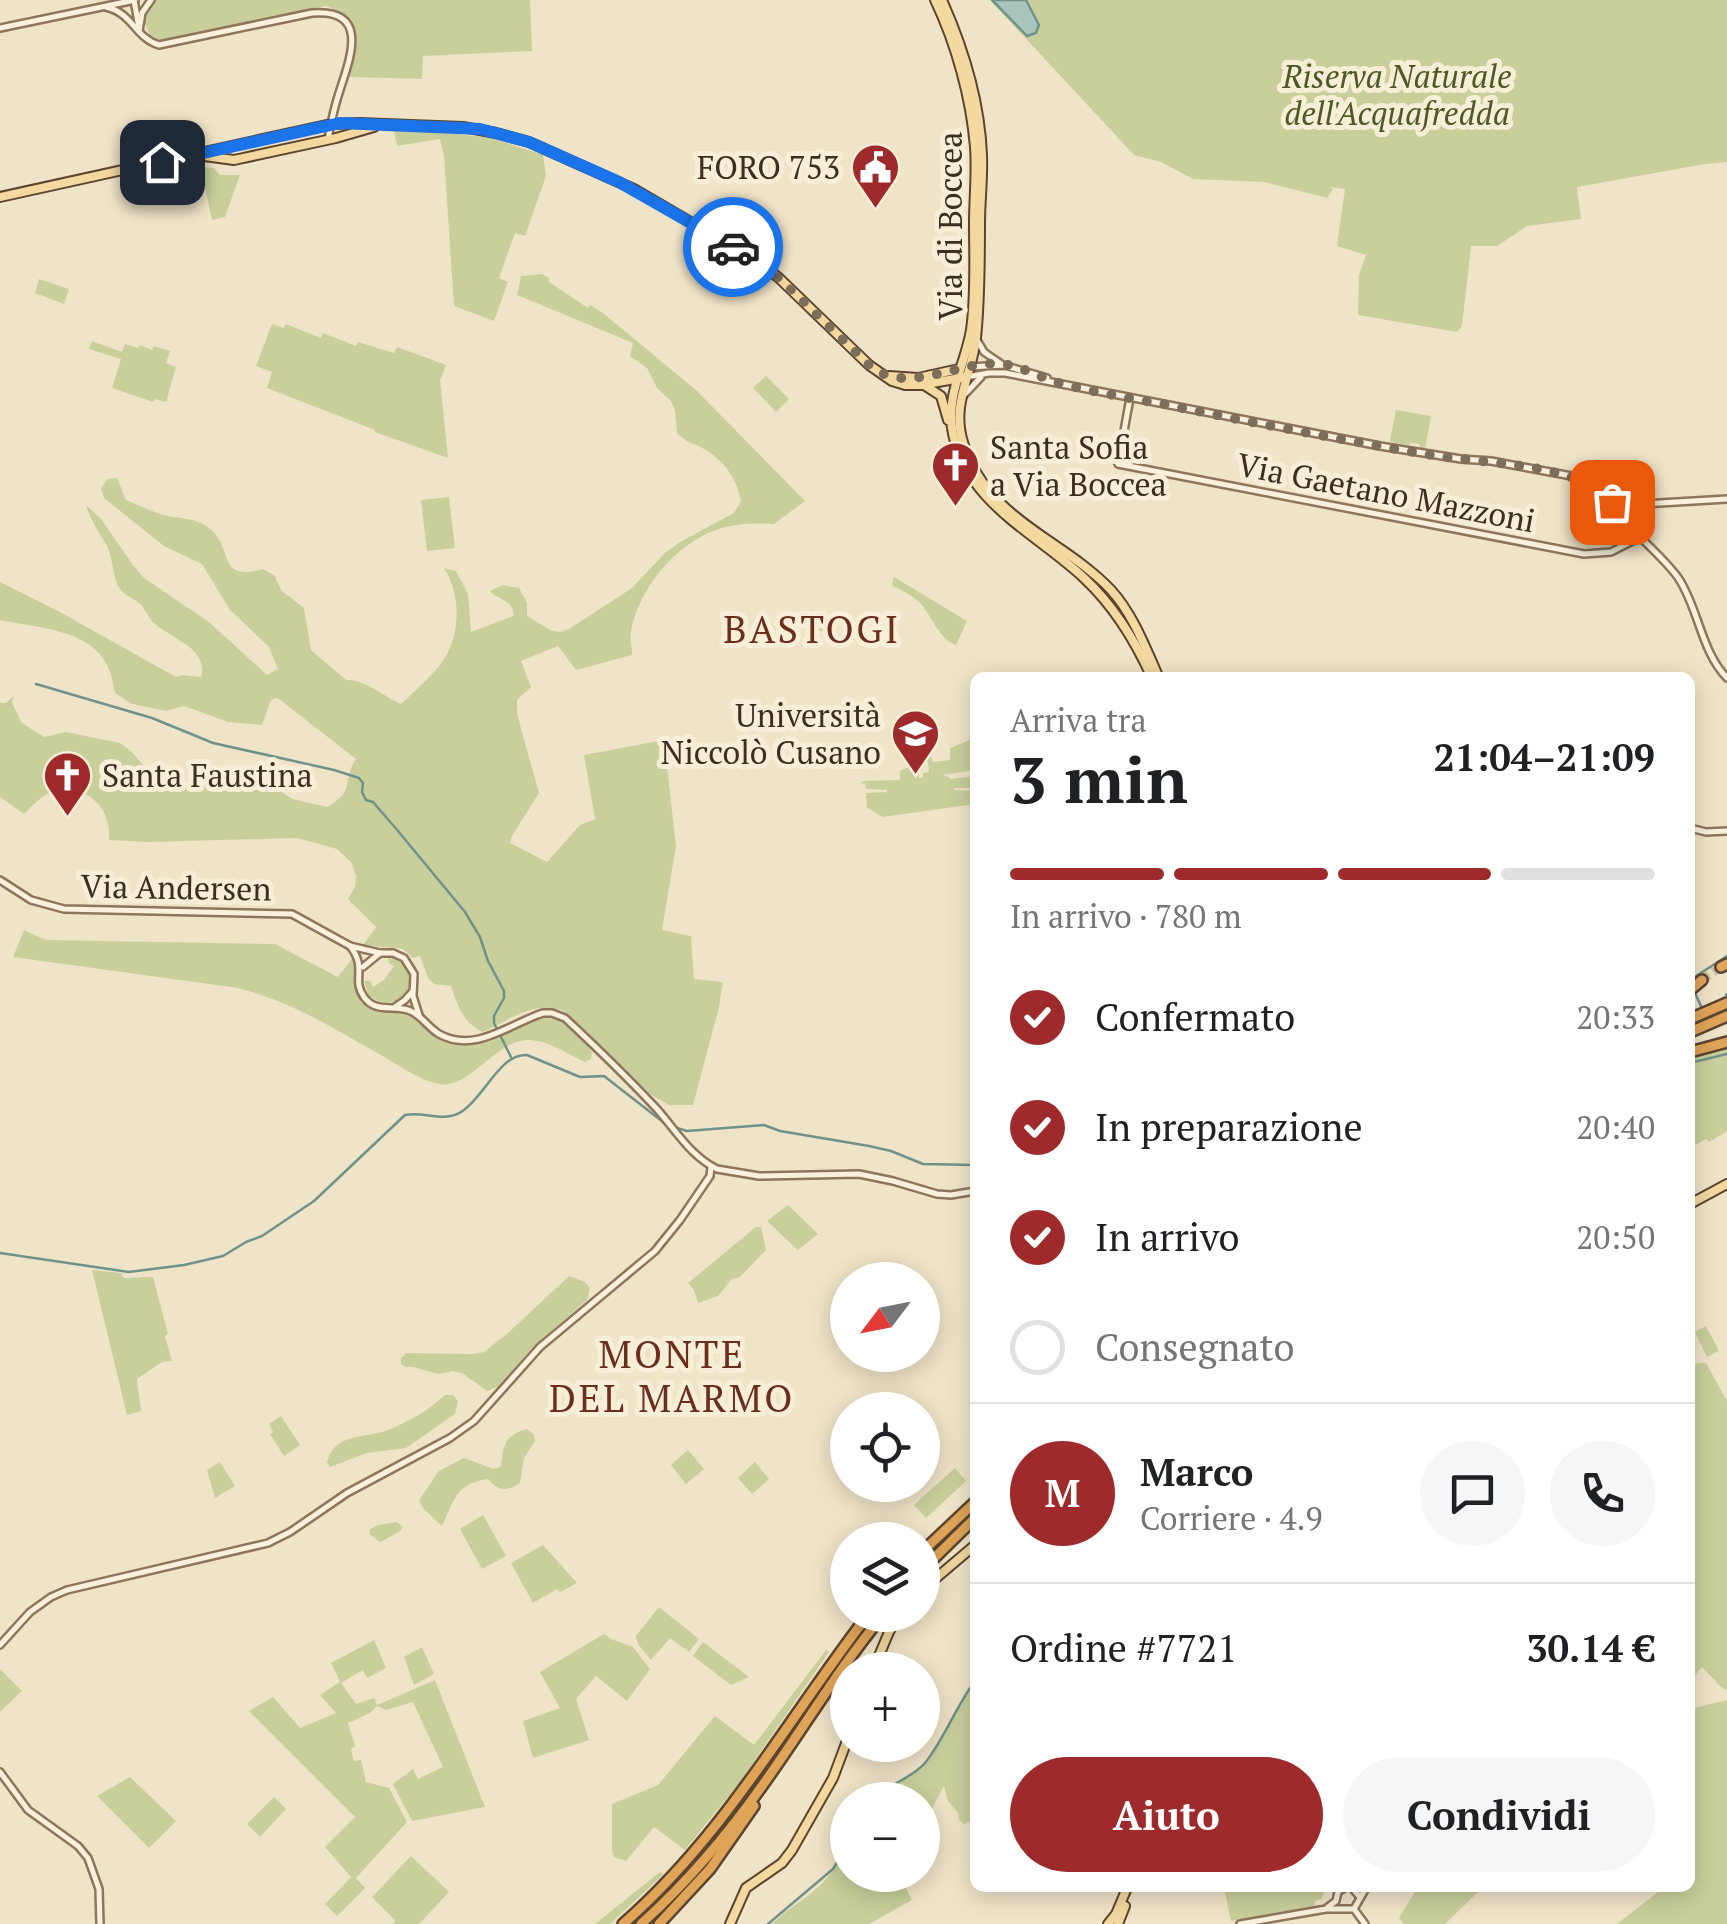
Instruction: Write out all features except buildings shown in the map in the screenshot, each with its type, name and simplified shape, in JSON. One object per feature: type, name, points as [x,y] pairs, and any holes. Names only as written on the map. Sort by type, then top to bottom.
[{"type":"highway","points":[[1695,986],[1702,980]]},
{"type":"highway","points":[[1695,1017],[1727,1003]]},
{"type":"highway","points":[[1695,1030],[1727,1016]]},
{"type":"highway","points":[[1695,1051],[1727,1042]]},
{"type":"highway","points":[[940,1535],[970,1507]]},
{"type":"highway","points":[[940,1552],[970,1523]]},
{"type":"highway","points":[[623,1924],[672,1878],[720,1823],[856,1632]]},
{"type":"highway","points":[[641,1924],[695,1871],[730,1829],[870,1632]]},
{"type":"highway","points":[[659,1924],[726,1847],[766,1782]]},
{"type":"main road","name":"Via di Boccea","points":[[939,0],[975,144],[973,337],[952,408],[953,433],[965,464],[988,499],[1100,594],[1152,672]]},
{"type":"main road","points":[[0,197],[330,124],[463,127],[496,132],[529,142],[619,182],[771,271],[884,376],[905,385],[924,385],[962,373]]},
{"type":"main road","points":[[192,154],[228,160],[378,125]]},
{"type":"main road","points":[[931,375],[952,364],[973,337]]},
{"type":"main road","name":"Via di Boccea","points":[[962,373],[958,418],[963,443],[983,482],[1014,517],[1114,594],[1136,631],[1153,672]]},
{"type":"main road","points":[[884,376],[914,378],[962,373]]},
{"type":"main road","points":[[924,385],[941,396],[953,433]]},
{"type":"main road","points":[[1695,1201],[1727,1184]]},
{"type":"main road","points":[[940,1575],[970,1549]]},
{"type":"main road","points":[[730,1924],[745,1889],[782,1863],[792,1850],[839,1762]]},
{"type":"main road","points":[[1108,1924],[1127,1892]]},
{"type":"main road","points":[[1119,1923],[1128,1892]]},
{"type":"street","points":[[0,28],[134,0],[139,31]]},
{"type":"street","points":[[139,31],[142,13],[151,0]]},
{"type":"street","points":[[106,7],[126,15],[148,41],[161,45],[312,13],[335,15],[348,28],[353,47],[328,139]]},
{"type":"street","points":[[251,156],[252,141]]},
{"type":"street","points":[[973,337],[984,352],[1003,364],[1054,382]]},
{"type":"street","points":[[962,373],[1003,364]]},
{"type":"street","points":[[962,373],[1001,373],[1377,445],[1577,477],[1646,505],[1727,500]]},
{"type":"street","points":[[960,400],[986,373]]},
{"type":"street","name":"Via Gaetano Mazzoni","points":[[1130,398],[1118,464],[1584,554],[1610,552],[1642,536]]},
{"type":"street","points":[[1609,493],[1614,506],[1680,580],[1713,663],[1727,678]]},
{"type":"street","points":[[1695,829],[1727,831]]},
{"type":"street","name":"Via Andersen","points":[[0,880],[31,900],[64,909],[286,912],[350,946],[393,952],[407,960],[414,974],[414,1004],[420,1017]]},
{"type":"street","points":[[350,946],[358,957],[359,984],[366,998],[378,1007],[411,1011],[439,1034],[457,1041],[475,1041],[543,1013],[561,1016],[711,1167],[759,1176],[859,1174],[941,1195],[970,1192]]},
{"type":"street","points":[[361,969],[380,953]]},
{"type":"street","points":[[392,1008],[413,990]]},
{"type":"street","points":[[0,1645],[30,1612],[60,1592],[273,1541],[347,1493],[461,1431],[544,1344],[655,1252],[710,1176],[711,1167]]},
{"type":"street","points":[[0,1772],[33,1815],[78,1846],[88,1858],[99,1890],[100,1924]]},
{"type":"street","points":[[1326,1910],[1336,1901],[1338,1892]]},
{"type":"street","points":[[1356,1892],[1360,1897]]},
{"type":"street","points":[[1240,1924],[1354,1909],[1363,1892]]},
{"type":"street","points":[[1336,1901],[1342,1909]]},
{"type":"street","points":[[1354,1909],[1366,1924]]},
{"type":"green space","points":[[154,0],[530,0],[532,51],[423,56],[422,79],[349,77],[355,36],[346,19],[326,6],[162,41],[149,34],[143,18]]},
{"type":"green space","name":"Riserva Naturale dell'Acquafredda","points":[[990,0],[1727,0],[1727,162],[1577,187],[1581,219],[1527,226],[1497,246],[1471,246],[1462,326],[1457,332],[1358,315],[1359,275],[1366,255],[1337,246],[1345,189],[1329,187],[1333,189],[1327,198],[1264,182],[1193,179],[1161,162],[1134,155]]},
{"type":"green space","points":[[407,128],[491,138],[543,155],[546,176],[525,236],[515,233],[499,278],[508,282],[494,321],[454,306],[440,139],[397,146],[394,131]]},
{"type":"green space","points":[[201,167],[214,168],[220,175],[240,175],[225,217],[212,220]]},
{"type":"green space","points":[[542,274],[588,308],[590,305],[603,313],[697,391],[805,501],[774,524],[719,529],[703,535],[675,556],[651,583],[635,615],[632,655],[576,670],[558,646],[521,661],[531,687],[517,700],[517,714],[539,793],[510,843],[547,862],[580,825],[595,819],[584,755],[664,740],[676,846],[662,930],[691,936],[694,979],[723,982],[693,1105],[669,1105],[650,1094],[566,1012],[533,1009],[483,1032],[476,1028],[462,1013],[451,986],[434,984],[428,978],[420,956],[413,958],[403,949],[363,945],[376,927],[348,899],[356,876],[351,862],[337,849],[297,838],[109,840],[101,807],[74,790],[50,793],[24,814],[0,797],[0,703],[14,696],[12,703],[22,723],[44,737],[66,732],[120,743],[149,772],[188,786],[201,787],[212,779],[226,779],[279,790],[292,799],[327,807],[342,795],[356,759],[279,699],[270,702],[262,725],[228,722],[184,706],[166,711],[132,704],[115,693],[109,669],[90,645],[62,632],[0,620],[0,582],[176,677],[201,677],[202,667],[194,651],[154,623],[142,606],[119,588],[109,551],[86,505],[101,519],[144,578],[209,622],[267,675],[278,669],[269,647],[230,610],[202,564],[164,546],[104,498],[101,488],[108,479],[117,478],[126,500],[163,515],[204,524],[217,536],[228,561],[238,571],[263,569],[274,575],[282,591],[304,608],[311,650],[346,680],[367,685],[401,704],[440,665],[452,642],[456,604],[444,568],[456,571],[468,594],[471,632],[513,616],[508,603],[490,591],[503,585],[519,588],[527,603],[527,616],[560,632],[632,588],[680,542],[734,513],[741,501],[733,478],[718,459],[677,433],[671,401],[657,388],[647,368],[630,356],[633,343],[517,295],[521,276]]},
{"type":"green space","points":[[39,279],[69,289],[64,304],[35,293]]},
{"type":"green space","points":[[272,324],[284,328],[286,324],[321,338],[323,333],[356,346],[358,342],[394,353],[397,347],[446,365],[440,380],[448,458],[267,388],[272,372],[256,366]]},
{"type":"green space","points":[[92,341],[122,352],[125,344],[170,351],[166,363],[176,367],[166,402],[153,402],[112,388],[121,359],[89,349]]},
{"type":"green space","points":[[766,376],[789,399],[776,412],[753,388]]},
{"type":"green space","points":[[1396,410],[1431,416],[1425,449],[1419,444],[1391,442]]},
{"type":"green space","points":[[449,497],[455,548],[427,551],[421,500]]},
{"type":"green space","points":[[894,577],[967,621],[956,645],[940,632],[920,603],[892,585]]},
{"type":"green space","points":[[812,610],[837,624],[830,636],[806,622]]},
{"type":"green space","name":"Università Niccolò Cusano","points":[[970,740],[970,771],[942,775],[950,779],[970,777],[970,788],[954,790],[970,791],[970,805],[883,817],[867,808],[866,793],[887,790],[866,789],[868,783],[861,784],[862,781],[900,780],[900,771],[911,766],[917,767],[919,778],[923,778],[923,773],[929,772],[928,762],[921,761],[931,757],[933,762],[950,760],[950,748]]},
{"type":"green space","points":[[24,930],[46,940],[275,944],[338,977],[355,955],[358,989],[364,1003],[382,1011],[413,1015],[445,1042],[464,1046],[484,1043],[544,1018],[574,1031],[592,1052],[591,1059],[585,1062],[549,1044],[527,1040],[504,1048],[461,1080],[439,1084],[415,1075],[310,1016],[257,993],[13,957]]},
{"type":"green space","points":[[392,956],[409,973],[410,983],[401,998],[381,1002],[369,996],[364,981],[370,981],[373,987],[384,980],[394,966],[389,963],[388,957]]},
{"type":"green space","points":[[1727,1046],[1727,1131],[1695,1145],[1695,1055]]},
{"type":"green space","points":[[788,1205],[818,1234],[798,1250],[767,1221]]},
{"type":"green space","points":[[756,1227],[761,1227],[766,1250],[718,1296],[698,1303],[688,1283]]},
{"type":"green space","points":[[92,1270],[121,1273],[124,1278],[153,1277],[172,1361],[162,1362],[137,1379],[141,1411],[127,1415]]},
{"type":"green space","points":[[569,1276],[590,1288],[587,1300],[532,1348],[497,1387],[487,1391],[462,1373],[438,1374],[401,1364],[406,1353],[484,1352]]},
{"type":"green space","points":[[1706,1326],[1719,1351],[1707,1357],[1695,1332]]},
{"type":"green space","points":[[1706,1363],[1727,1401],[1727,1690],[1702,1667],[1695,1675],[1695,1365]]},
{"type":"green space","points":[[445,1395],[453,1395],[458,1401],[455,1414],[406,1448],[367,1453],[330,1467],[327,1462],[331,1452],[344,1441],[395,1427]]},
{"type":"green space","points":[[281,1416],[300,1445],[284,1456],[270,1434],[273,1432],[269,1424]]},
{"type":"green space","points":[[527,1429],[535,1441],[524,1458],[520,1483],[506,1489],[488,1479],[469,1485],[457,1495],[442,1526],[423,1508],[419,1500],[439,1471],[464,1458],[494,1469],[501,1466],[506,1442]]},
{"type":"green space","points":[[688,1450],[704,1469],[686,1484],[671,1465]]},
{"type":"green space","points":[[220,1462],[235,1486],[215,1498],[207,1470]]},
{"type":"green space","points":[[755,1462],[769,1479],[752,1494],[738,1478]]},
{"type":"green space","points":[[955,1468],[966,1481],[926,1518],[914,1505],[940,1502],[940,1482]]},
{"type":"green space","points":[[483,1515],[506,1556],[482,1569],[460,1529]]},
{"type":"green space","points":[[397,1522],[403,1527],[399,1532],[380,1542],[369,1534],[378,1525]]},
{"type":"green space","points":[[543,1545],[577,1583],[533,1603],[511,1563]]},
{"type":"green space","points":[[659,1607],[699,1639],[689,1652],[670,1638],[651,1660],[638,1644],[636,1636]]},
{"type":"green space","points":[[604,1634],[633,1647],[650,1669],[627,1701],[596,1676],[576,1699],[589,1740],[533,1758],[523,1721],[560,1708],[540,1672]]},
{"type":"green space","points":[[374,1640],[386,1668],[367,1678],[363,1670],[341,1683],[356,1704],[374,1698],[377,1705],[435,1680],[485,1807],[412,1821],[393,1784],[413,1769],[418,1779],[443,1767],[413,1702],[386,1710],[377,1706],[348,1723],[355,1746],[351,1749],[354,1761],[361,1760],[366,1782],[389,1788],[407,1822],[356,1878],[365,1888],[337,1916],[325,1904],[351,1877],[325,1847],[355,1817],[249,1711],[273,1697],[300,1728],[336,1713],[320,1695],[340,1682],[331,1663]]},
{"type":"green space","points":[[703,1642],[749,1677],[731,1685],[693,1656]]},
{"type":"green space","points":[[422,1647],[434,1674],[414,1685],[404,1657]]},
{"type":"green space","points":[[826,1650],[829,1652],[740,1782],[685,1850],[654,1827],[626,1861],[614,1857],[612,1804],[658,1785],[715,1716],[754,1745]]},
{"type":"green space","points":[[0,1669],[22,1691],[0,1712]]},
{"type":"green space","points":[[970,1689],[970,1821],[964,1824],[948,1801],[944,1786],[940,1794],[940,1782],[901,1782],[926,1762],[940,1762],[940,1738]]},
{"type":"green space","points":[[1727,1700],[1727,1924],[1617,1924],[1658,1892],[1695,1892],[1695,1708]]},
{"type":"green space","points":[[130,1777],[176,1821],[149,1848],[97,1796]]},
{"type":"green space","points":[[274,1797],[286,1809],[260,1837],[247,1824]]},
{"type":"green space","points":[[411,1856],[449,1892],[419,1924],[393,1924],[395,1920],[372,1897]]},
{"type":"green space","points":[[660,1872],[664,1874],[610,1924],[595,1924]]},
{"type":"green space","points":[[830,1874],[830,1892],[908,1892],[912,1900],[869,1924],[772,1924]]},
{"type":"green space","points":[[1225,1892],[1324,1892],[1321,1899],[1314,1901],[1315,1907],[1231,1921]]},
{"type":"green space","points":[[1415,1892],[1478,1892],[1445,1924],[1404,1924],[1399,1918]]},
{"type":"water","points":[[992,0],[1026,0],[1039,25],[1036,33],[1027,36]]},
{"type":"waterway","points":[[36,684],[152,718],[213,743],[359,778],[366,800],[373,802],[398,831],[465,912],[480,937],[504,991],[494,1023],[511,1057]]},
{"type":"waterway","points":[[1695,977],[1727,956]]},
{"type":"waterway","points":[[1695,993],[1701,1006]]},
{"type":"waterway","points":[[1695,1062],[1727,1054]]},
{"type":"waterway","points":[[0,1253],[129,1272],[223,1256],[262,1236],[314,1201],[405,1115],[447,1117],[461,1112],[500,1068],[517,1056],[527,1055],[580,1077],[604,1076],[663,1122]]},
{"type":"waterway","points":[[677,1128],[687,1131],[764,1125],[891,1151],[923,1164],[970,1165]]},
{"type":"waterway","points":[[898,1782],[925,1763],[970,1689]]},
{"type":"waterway","points":[[768,1924],[830,1872]]},
{"type":"tunnel","points":[[1702,980],[1721,967]]},
{"type":"way so far","points":[[733,247],[779,278],[884,376],[914,378],[1003,364],[1058,382],[1164,405],[1577,477],[1609,493],[1612,502]]},
{"type":"place","name":"FORO 753","points":[[875,210]]},
{"type":"place","name":"Santa Sofia a Via Boccea","points":[[955,508]]},
{"type":"place","name":"Università Niccolò Cusano","points":[[916,776]]},
{"type":"place","name":"Santa Faustina","points":[[67,818]]},
{"type":"district","name":"BASTOGI","points":[[812,630]]},
{"type":"district","name":"MONTE DEL MARMO","points":[[672,1377]]},
{"type":"route","points":[[162,162],[340,123],[480,129],[529,142],[619,182],[733,247]]}]
